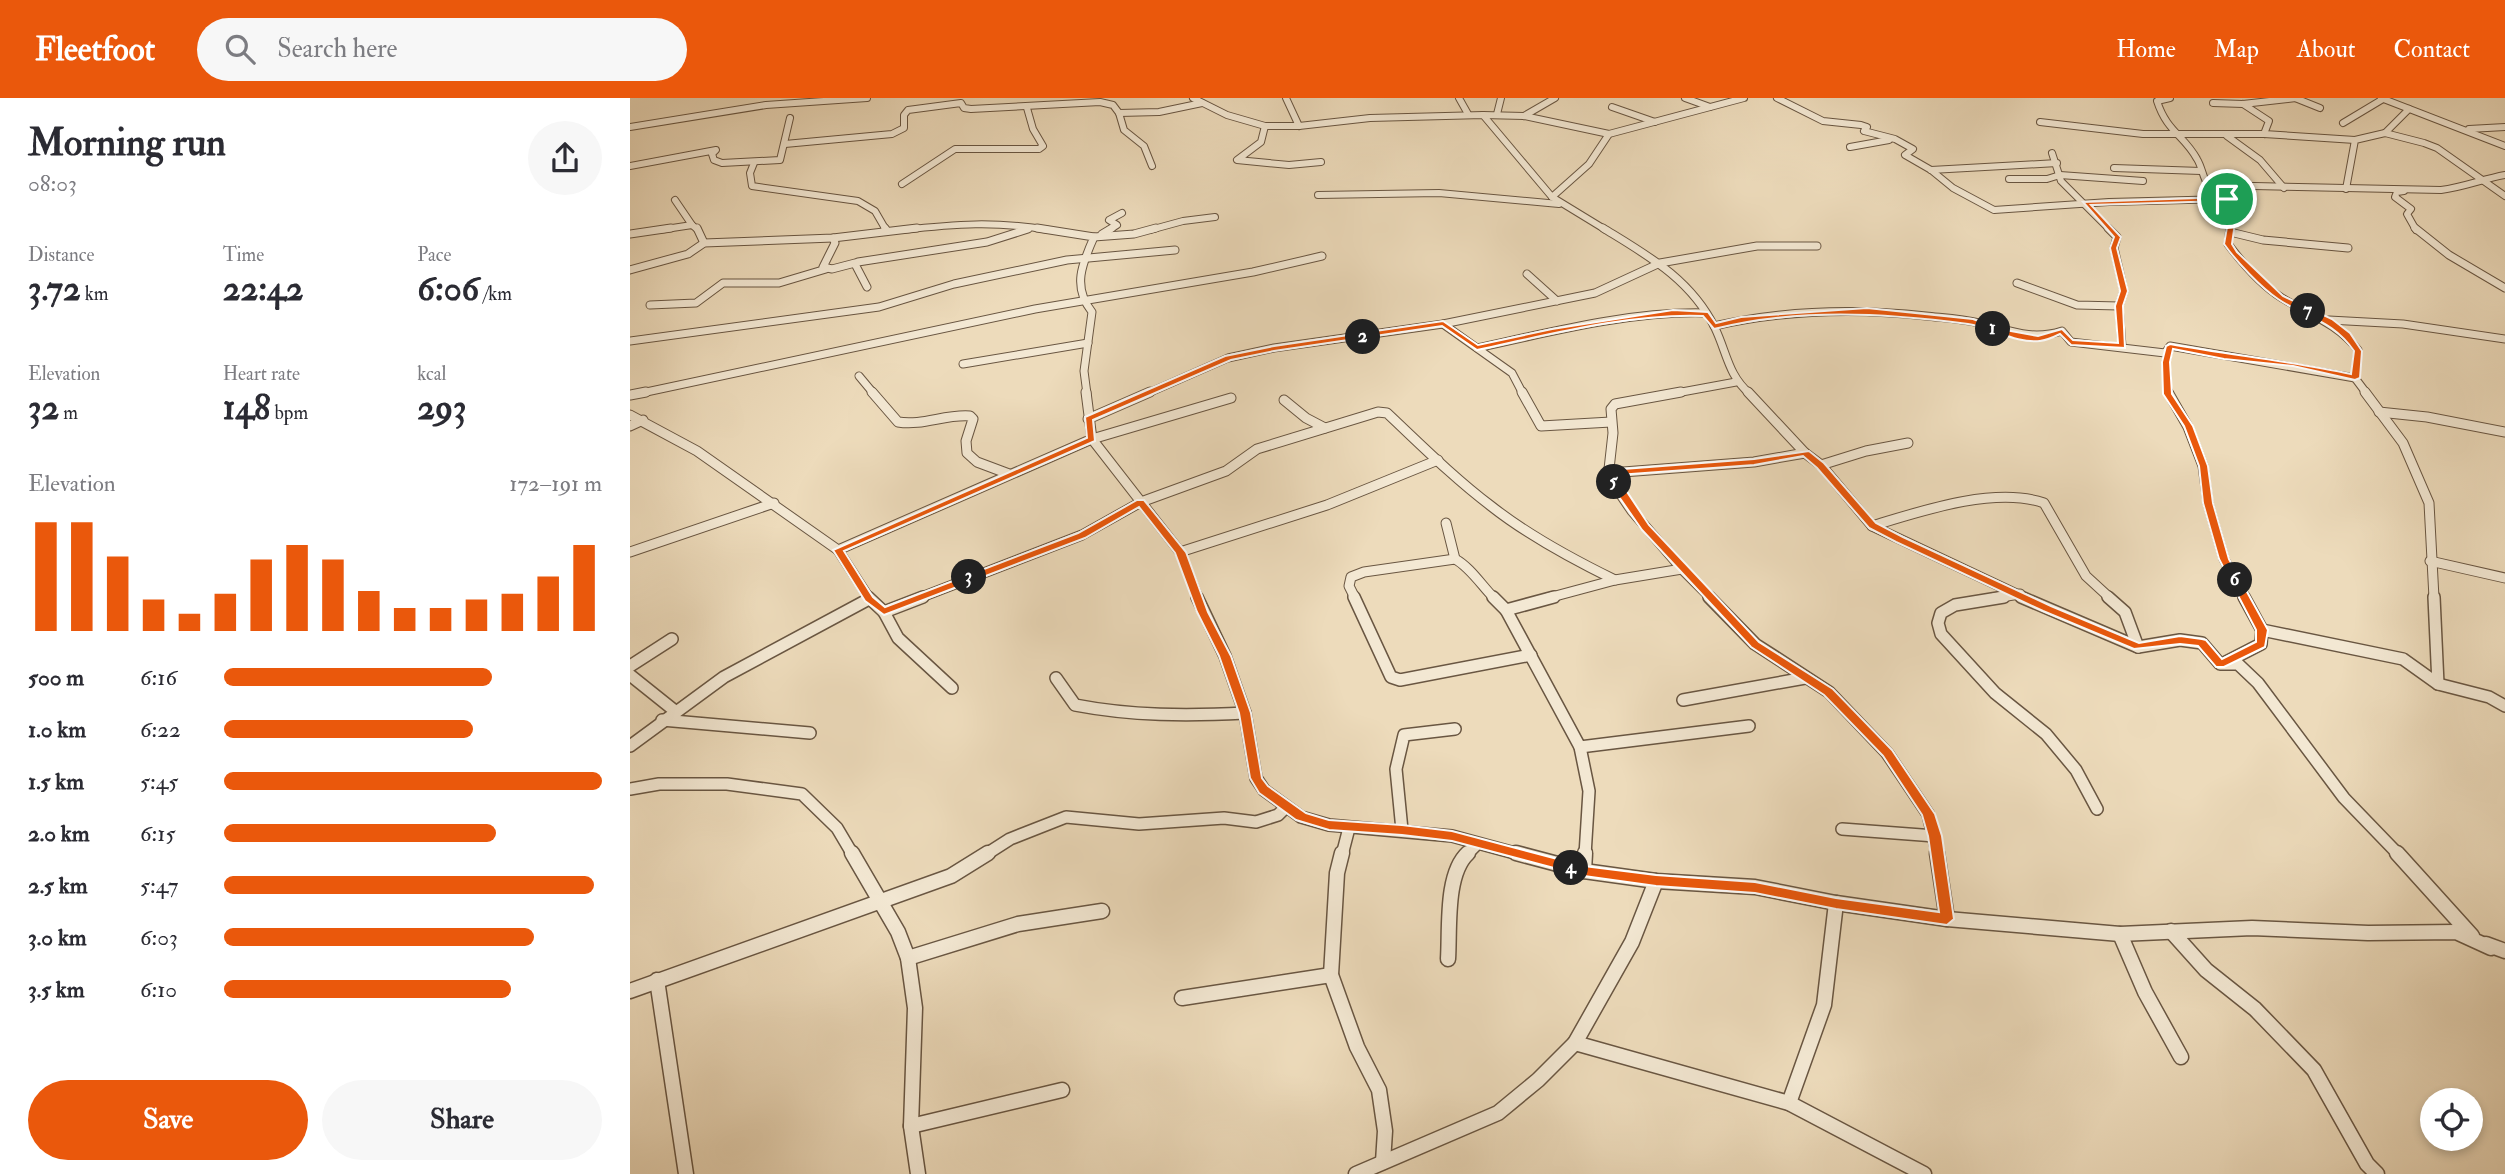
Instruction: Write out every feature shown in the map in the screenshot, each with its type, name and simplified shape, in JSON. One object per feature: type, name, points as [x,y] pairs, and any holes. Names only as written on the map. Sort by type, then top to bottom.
[{"type":"street","points":[[762,98],[778,102]]},
{"type":"street","points":[[630,127],[766,105],[793,98]]},
{"type":"street","points":[[766,105],[867,98]]},
{"type":"street","points":[[1193,98],[1227,116],[1265,126],[1299,126],[1370,118],[1497,114],[1524,116],[1609,134],[1744,98]]},
{"type":"street","points":[[1286,98],[1299,126]]},
{"type":"street","points":[[1459,98],[1468,114]]},
{"type":"street","points":[[1497,114],[1501,98]]},
{"type":"street","points":[[1524,116],[1555,98]]},
{"type":"street","points":[[1685,98],[1710,107]]},
{"type":"street","points":[[1777,98],[1821,120],[1839,124],[1852,122],[1867,127],[1864,131],[1895,139],[1913,149],[1905,155],[1931,170],[1953,188],[1994,210],[2085,203],[2227,199]]},
{"type":"street","points":[[2170,98],[2159,100],[2157,105],[2172,133],[2197,158],[2208,185],[2227,199],[2232,216],[2228,244],[2234,253],[2280,297],[2329,320],[2347,335],[2358,351],[2355,378],[2403,443],[2429,503],[2438,684]]},
{"type":"street","points":[[2213,103],[2243,104],[2296,98],[2320,108]]},
{"type":"street","points":[[2343,123],[2382,99],[2505,146]]},
{"type":"street","points":[[785,144],[892,134],[904,128],[904,115],[908,110],[917,107],[961,103],[964,108],[971,109],[1027,108],[1100,103],[1113,105],[1125,131],[1144,146],[1152,166]]},
{"type":"street","points":[[1119,113],[1159,111],[1203,103]]},
{"type":"street","points":[[2243,104],[2269,121],[2264,134]]},
{"type":"street","points":[[1612,107],[1655,122]]},
{"type":"street","points":[[902,184],[955,149],[1039,149],[1042,146],[1033,129],[1027,108]]},
{"type":"street","points":[[2040,122],[2122,132],[2227,136],[2264,134],[2355,140],[2385,132],[2409,109]]},
{"type":"street","points":[[1483,115],[1552,197],[1660,263],[1683,282],[1714,326],[1736,382],[1760,402],[1805,453],[1821,466],[1872,526],[2047,609],[2138,647],[2180,640],[2202,643],[2220,664],[2238,664],[2258,683],[2344,798],[2417,873],[2457,928],[2498,949]]},
{"type":"street","points":[[630,166],[716,150],[712,154],[714,160],[722,163],[780,160],[785,144],[783,136],[790,118]]},
{"type":"street","points":[[1265,126],[1261,142],[1237,160],[1289,165],[1321,162]]},
{"type":"street","points":[[2466,129],[2505,127]]},
{"type":"street","points":[[2385,132],[2437,148],[2505,196]]},
{"type":"street","points":[[1552,197],[1589,163],[1609,134]]},
{"type":"street","points":[[2227,136],[2260,160],[2284,188]]},
{"type":"street","points":[[1850,147],[1895,139]]},
{"type":"street","points":[[2346,189],[2355,140]]},
{"type":"street","points":[[2052,153],[2061,181],[2117,237],[2114,248],[2124,291],[2119,306],[2122,346]]},
{"type":"street","points":[[754,163],[750,173],[752,186],[859,201],[875,211],[887,231]]},
{"type":"street","points":[[1931,170],[2057,163]]},
{"type":"street","points":[[2114,168],[2201,171]]},
{"type":"street","points":[[2009,179],[2047,179],[2060,175],[2143,181]]},
{"type":"street","points":[[2505,175],[2484,179],[2466,187],[2397,192],[2395,197],[2411,209],[2407,214],[2408,220],[2420,235],[2505,288]]},
{"type":"street","points":[[2208,185],[2404,191]]},
{"type":"street","points":[[1318,195],[1357,192],[1476,194],[1566,205]]},
{"type":"street","points":[[675,200],[692,225],[696,226],[704,243]]},
{"type":"street","points":[[1122,213],[1109,220],[1117,225],[1097,237],[1083,259],[1080,277],[1082,300],[1092,312],[1084,371],[1092,439],[1180,552],[1203,612],[1225,656],[1245,713],[1256,778],[1264,790],[1301,817],[1349,828],[1402,830],[1452,836],[1584,871],[1656,881],[1755,887],[1836,903],[1947,919],[2120,934],[2294,928],[2368,933],[2457,928]]},
{"type":"street","points":[[630,270],[688,254],[704,243],[833,237],[961,223],[1004,223],[1097,237],[1134,234],[1183,221],[1215,218]]},
{"type":"street","points":[[630,234],[692,225]]},
{"type":"street","points":[[650,305],[691,305],[704,300],[717,284],[779,283],[826,269],[913,250],[976,243],[1031,228]]},
{"type":"street","points":[[2230,232],[2263,240],[2348,248]]},
{"type":"street","points":[[826,269],[824,261],[835,243],[833,237]]},
{"type":"street","points":[[1088,419],[1228,358],[1274,348],[1443,324],[1595,293],[1660,263],[1757,246],[1816,246]]},
{"type":"street","points":[[630,341],[879,307],[954,284],[1067,260],[1175,250]]},
{"type":"street","points":[[630,395],[1082,300],[1253,272],[1322,257]]},
{"type":"street","points":[[855,263],[867,287]]},
{"type":"street","points":[[1527,274],[1557,301]]},
{"type":"street","points":[[2017,283],[2077,305],[2119,306]]},
{"type":"street","points":[[1714,326],[1741,320],[1867,311],[1973,322],[1998,331],[2039,339],[2062,331],[2071,342],[2165,353],[2170,346]]},
{"type":"street","points":[[1477,348],[1552,332],[1673,312],[1705,313]]},
{"type":"street","points":[[2329,320],[2403,324],[2505,340]]},
{"type":"street","points":[[1443,324],[1512,373],[1541,426],[1611,422]]},
{"type":"street","points":[[963,364],[1088,343]]},
{"type":"street","points":[[2170,346],[2224,357],[2293,364],[2355,378]]},
{"type":"street","points":[[2170,346],[2166,362],[2168,394],[2188,426],[2203,466],[2208,503],[2224,559],[2262,630],[2261,644],[2220,664]]},
{"type":"street","points":[[859,376],[898,422],[920,424],[964,414],[970,416],[972,419],[966,441],[967,453],[977,462],[1009,474]]},
{"type":"street","points":[[1736,382],[1615,404],[1611,409],[1613,437],[1609,454],[1610,473],[1614,484],[1682,569],[1755,644],[1829,692],[1887,753],[1928,814],[1935,836],[1947,919]]},
{"type":"street","points":[[838,550],[1092,439],[1231,398]]},
{"type":"street","points":[[1283,400],[1325,428]]},
{"type":"street","points":[[884,612],[1082,536],[1140,502],[1226,471],[1257,449],[1370,413],[1383,412],[1506,518],[1566,555],[1615,580]]},
{"type":"street","points":[[2379,412],[2505,432]]},
{"type":"street","points":[[630,415],[696,451],[838,550],[869,599],[884,612],[898,638],[952,688]]},
{"type":"street","points":[[630,426],[643,420]]},
{"type":"street","points":[[1821,466],[1866,451],[1908,443]]},
{"type":"street","points":[[1610,473],[1754,462],[1805,453]]},
{"type":"street","points":[[1180,552],[1327,505],[1438,460]]},
{"type":"street","points":[[1872,526],[1924,510],[1994,499],[2026,497],[2044,503],[2086,576],[2125,612],[2138,647]]},
{"type":"street","points":[[630,552],[774,503]]},
{"type":"street","points":[[1446,523],[1455,559]]},
{"type":"street","points":[[1531,655],[1419,678],[1400,680],[1391,677],[1369,625],[1351,595],[1351,577],[1364,572],[1440,559],[1455,559],[1464,564],[1469,573],[1506,610],[1531,655],[1550,694],[1580,747],[1589,791],[1584,871]]},
{"type":"street","points":[[2430,561],[2505,578]]},
{"type":"street","points":[[1506,610],[1615,580],[1682,569]]},
{"type":"street","points":[[2020,594],[1955,605],[1941,613],[1937,623],[1941,634],[1995,693],[2046,734],[2076,770],[2097,809]]},
{"type":"street","points":[[630,746],[724,677],[869,599]]},
{"type":"street","points":[[2262,630],[2403,659],[2438,684],[2489,697],[2505,706]]},
{"type":"street","points":[[630,666],[672,639]]},
{"type":"street","points":[[630,675],[675,711]]},
{"type":"street","points":[[1056,678],[1075,705],[1105,712],[1174,717],[1245,713]]},
{"type":"street","points":[[1683,700],[1714,692],[1777,687],[1805,678]]},
{"type":"street","points":[[662,720],[714,725],[757,725],[810,733]]},
{"type":"street","points":[[1580,747],[1749,726]]},
{"type":"street","points":[[1402,830],[1396,782],[1401,742],[1405,735],[1413,732],[1455,729]]},
{"type":"street","points":[[630,789],[659,784],[727,784],[802,794],[837,828],[881,900],[908,958],[915,1008],[911,1126],[918,1174]]},
{"type":"street","points":[[630,990],[951,876],[1010,839],[1066,817],[1139,824],[1224,818],[1256,822],[1278,815],[1286,807]]},
{"type":"street","points":[[1349,828],[1337,873],[1331,975],[1357,1047],[1379,1090],[1385,1131],[1384,1162]]},
{"type":"street","points":[[1842,829],[1935,836]]},
{"type":"street","points":[[1448,959],[1453,881],[1459,861],[1477,844]]},
{"type":"street","points":[[1356,1174],[1498,1113],[1538,1080],[1576,1043],[1632,942],[1656,881]]},
{"type":"street","points":[[1789,1103],[1824,1004],[1836,903]]},
{"type":"street","points":[[908,958],[1018,924],[1102,911]]},
{"type":"street","points":[[2171,931],[2206,971],[2255,1009],[2314,1070],[2367,1164],[2378,1174]]},
{"type":"street","points":[[2120,934],[2146,992],[2181,1057]]},
{"type":"street","points":[[1182,998],[1331,975]]},
{"type":"street","points":[[657,980],[686,1174]]},
{"type":"street","points":[[1576,1043],[1789,1103],[1924,1174]]},
{"type":"street","points":[[911,1126],[1062,1090]]},
{"type":"route","points":[[2227,199],[2232,216],[2228,244],[2234,253],[2280,297],[2329,320],[2347,335],[2358,351],[2355,378],[2293,364],[2224,357],[2170,346],[2166,362],[2168,394],[2188,426],[2203,466],[2208,503],[2224,559],[2262,630],[2261,644],[2220,664],[2202,643],[2180,640],[2138,647],[2047,609],[1872,526],[1821,466],[1805,453],[1754,462],[1610,473],[1614,484],[1646,527],[1667,547],[1682,569],[1755,644],[1829,692],[1887,753],[1928,814],[1935,836],[1939,880],[1947,919],[1836,903],[1755,887],[1656,881],[1584,871],[1452,836],[1329,825],[1301,817],[1264,790],[1256,778],[1245,713],[1225,656],[1203,612],[1180,552],[1140,502],[1082,536],[942,587],[884,612],[869,599],[838,550],[1092,439],[1088,419],[1198,369],[1228,358],[1274,348],[1443,324],[1477,348],[1505,340],[1673,312],[1705,313],[1714,326],[1794,314],[1867,311],[1973,322],[1998,331],[2039,339],[2062,331],[2071,342],[2122,346],[2119,306],[2124,291],[2114,248],[2117,237],[2088,210],[2085,203],[2128,204],[2227,199]]}]
